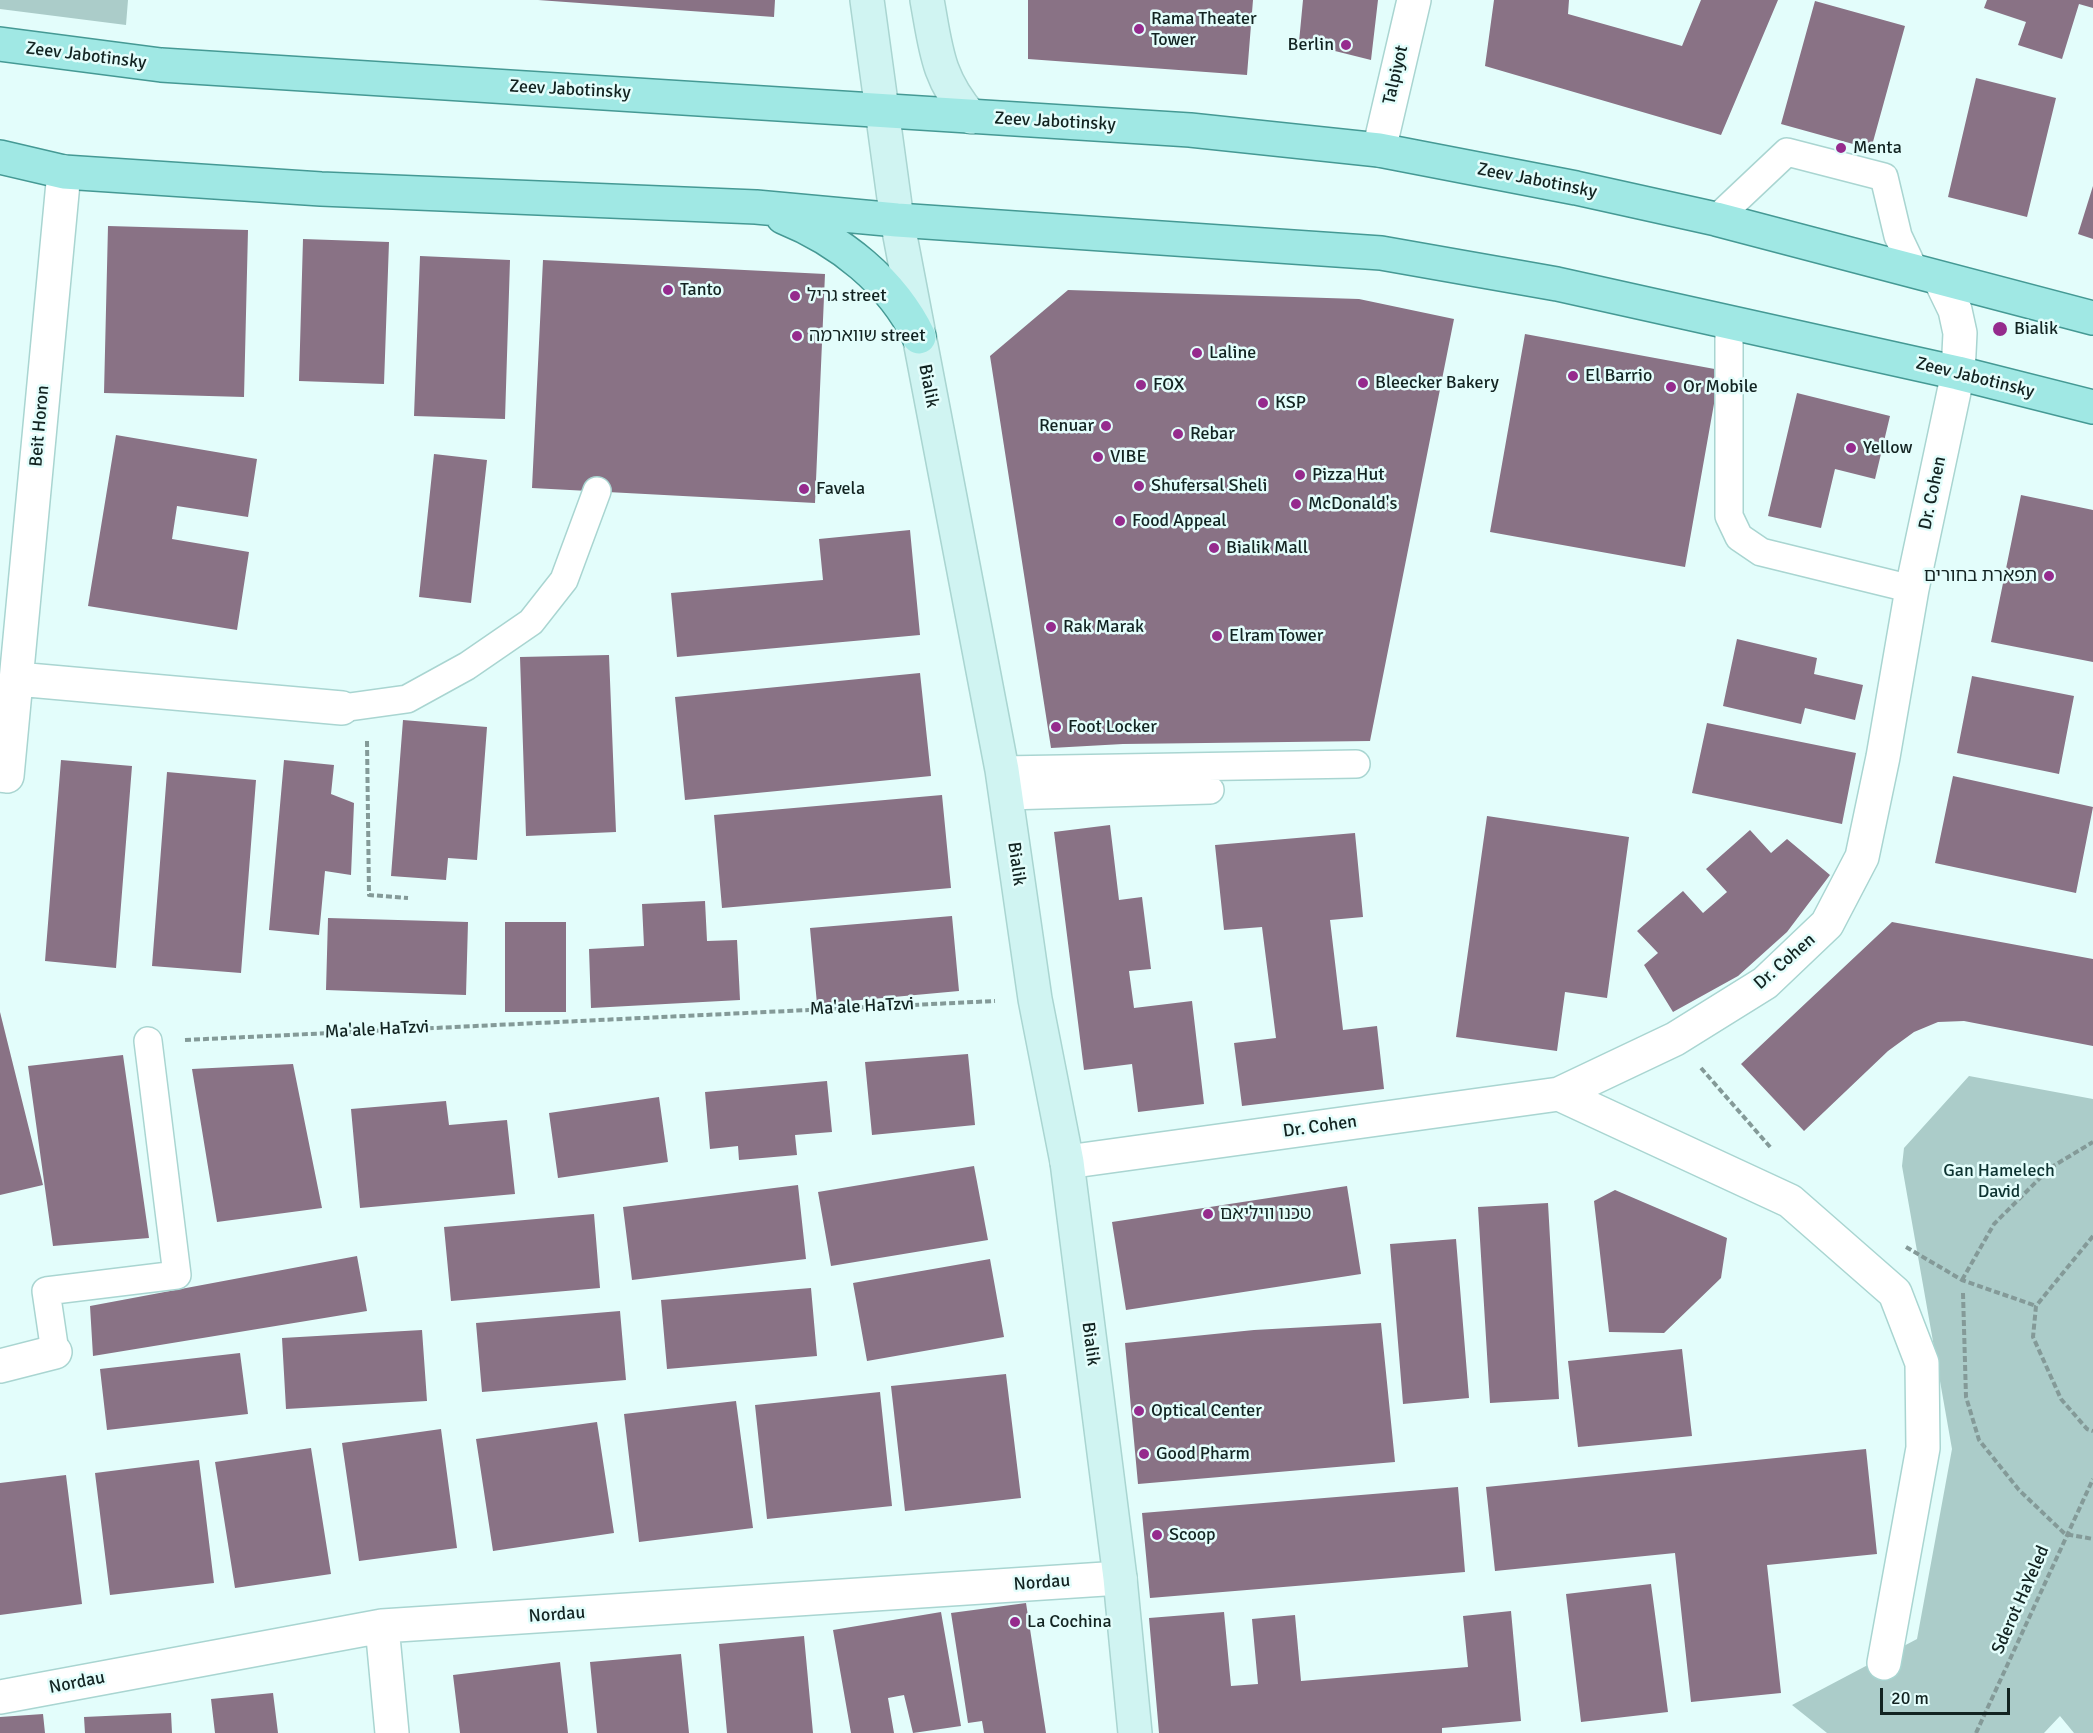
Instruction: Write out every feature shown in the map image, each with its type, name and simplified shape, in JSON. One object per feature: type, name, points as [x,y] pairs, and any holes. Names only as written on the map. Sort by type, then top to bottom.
[{"type":"main road","name":"Zeev Jabotinsky","points":[[0,44],[161,65],[1190,130],[1379,150],[1576,188],[1716,219],[2093,318]]},
{"type":"main road","name":"Zeev Jabotinsky","points":[[0,157],[64,172],[333,190],[756,207],[897,220],[1381,253],[1557,284],[1958,373],[2093,407]]},
{"type":"main road","points":[[756,207],[796,223],[847,252],[893,296],[911,320],[918,337]]},
{"type":"street","name":"Bialik","points":[[867,0],[897,220],[1005,783],[1035,999],[1067,1162],[1120,1578],[1135,1733]]},
{"type":"street","points":[[927,0],[945,81],[954,98],[971,117]]},
{"type":"street","name":"Talpiyot","points":[[1379,150],[1414,0]]},
{"type":"street","name":"Beit Horon","points":[[0,775],[7,776],[64,172]]},
{"type":"street","name":"Dr. Cohen","points":[[1067,1162],[1559,1094],[1675,1039],[1766,983],[1827,924],[1862,857],[1883,757],[1912,589],[1958,373],[1960,333],[1954,310],[1928,276]]},
{"type":"street","points":[[17,679],[354,706]]},
{"type":"street","points":[[1559,1094],[1790,1201],[1895,1293],[1922,1363],[1923,1448],[1884,1663]]},
{"type":"street","points":[[0,1366],[55,1353]]},
{"type":"street","name":"Nordau","points":[[0,1697],[382,1626],[1120,1578]]},
{"type":"street","points":[[382,1626],[392,1733]]},
{"type":"lane","points":[[1716,219],[1787,152],[1884,177],[1898,236],[1928,276]]},
{"type":"lane","points":[[1729,323],[1730,516],[1738,537],[1761,552],[1912,589]]},
{"type":"lane","points":[[354,706],[407,699],[467,666],[531,622],[564,580],[597,491]]},
{"type":"lane","points":[[1005,783],[1356,764]]},
{"type":"lane","points":[[1005,783],[1210,790]]},
{"type":"lane","points":[[55,1353],[46,1291],[177,1275],[148,1041]]},
{"type":"path","points":[[354,706],[369,895],[408,898]]},
{"type":"path","name":"Ma'ale HaTzvi","points":[[148,1041],[1035,999]]},
{"type":"path","points":[[1962,1280],[1994,1224],[2050,1168],[2093,1142]]},
{"type":"path","points":[[2093,1236],[2036,1306],[2033,1336],[2061,1400],[2087,1429],[2093,1431]]},
{"type":"path","points":[[1963,1293],[1966,1397],[1979,1440],[2019,1490],[2066,1533],[2093,1539]]},
{"type":"path","name":"Sderot HaYeled","points":[[1976,1733],[2066,1533],[2093,1479]]},
{"type":"green space","points":[[0,0],[128,0],[126,25],[0,9]]},
{"type":"green space","name":"Gan Hamelech David","points":[[1969,1076],[2093,1099],[2093,1733],[2074,1733],[2060,1716],[2044,1733],[1827,1733],[1792,1705],[1917,1639],[1952,1449],[1902,1166],[1904,1148]]},
{"type":"building","points":[[538,0],[775,0],[774,17]]},
{"type":"building","name":"Rama Theater Tower","points":[[1028,0],[1253,0],[1247,75],[1028,59]]},
{"type":"building","points":[[1303,0],[1378,0],[1371,60],[1299,42]]},
{"type":"building","points":[[1494,0],[1569,0],[1568,14],[1682,46],[1701,0],[1778,0],[1721,135],[1485,66]]},
{"type":"building","points":[[1987,0],[2093,0],[2093,8],[2079,4],[2062,59],[2018,45],[2026,22],[1984,8]]},
{"type":"building","points":[[1815,1],[1905,26],[1871,149],[1781,124]]},
{"type":"building","points":[[1976,78],[2056,98],[2027,217],[1948,197]]},
{"type":"building","points":[[2093,186],[2093,239],[2078,234]]},
{"type":"building","points":[[108,226],[248,230],[244,397],[104,393]]},
{"type":"building","points":[[303,239],[389,242],[384,384],[299,381]]},
{"type":"building","points":[[420,256],[510,260],[505,419],[414,416]]},
{"type":"building","points":[[543,260],[825,274],[815,503],[532,488]]},
{"type":"building","name":"Bialik Mall","points":[[1068,290],[1359,299],[1454,319],[1370,741],[1123,744],[1051,748],[990,356]]},
{"type":"building","points":[[1525,334],[1720,370],[1685,567],[1490,532]]},
{"type":"building","points":[[1797,393],[1890,416],[1875,479],[1835,469],[1821,528],[1768,516]]},
{"type":"building","points":[[116,435],[257,459],[248,517],[177,506],[172,539],[249,552],[237,630],[88,606]]},
{"type":"building","points":[[434,454],[487,460],[471,603],[419,597]]},
{"type":"building","name":"תפארת בחורים","points":[[2021,495],[2093,510],[2093,662],[1991,642]]},
{"type":"building","points":[[910,530],[920,635],[677,657],[671,593],[823,580],[819,539]]},
{"type":"building","points":[[1737,639],[1817,658],[1814,674],[1863,685],[1855,720],[1805,708],[1801,724],[1723,706]]},
{"type":"building","points":[[609,655],[616,832],[526,836],[520,657]]},
{"type":"building","points":[[920,673],[931,776],[685,800],[675,697]]},
{"type":"building","points":[[1972,676],[2074,696],[2059,774],[1957,753]]},
{"type":"building","points":[[403,720],[487,727],[477,860],[448,858],[446,880],[391,876]]},
{"type":"building","points":[[1707,723],[1856,753],[1842,824],[1692,793]]},
{"type":"building","points":[[61,760],[132,766],[116,968],[45,961]]},
{"type":"building","points":[[284,760],[334,765],[331,794],[354,803],[351,875],[325,871],[319,935],[269,930]]},
{"type":"building","points":[[167,772],[256,780],[241,973],[152,966]]},
{"type":"building","points":[[1953,776],[2093,807],[2076,893],[1935,863]]},
{"type":"building","points":[[942,795],[951,888],[722,908],[714,815]]},
{"type":"building","points":[[1487,816],[1629,837],[1607,998],[1565,992],[1557,1051],[1456,1037]]},
{"type":"building","points":[[1110,825],[1119,900],[1142,897],[1151,969],[1129,971],[1134,1008],[1192,1001],[1204,1104],[1138,1112],[1132,1064],[1084,1070],[1054,832]]},
{"type":"building","points":[[1750,830],[1771,853],[1787,839],[1830,875],[1787,932],[1738,976],[1673,1012],[1644,965],[1658,953],[1637,931],[1683,891],[1703,913],[1727,892],[1706,869]]},
{"type":"building","points":[[1355,833],[1363,917],[1330,920],[1343,1030],[1377,1026],[1384,1089],[1242,1106],[1234,1043],[1276,1038],[1262,927],[1224,930],[1215,845]]},
{"type":"building","points":[[705,901],[707,941],[737,940],[740,1000],[591,1008],[589,949],[644,946],[642,904]]},
{"type":"building","points":[[952,916],[959,991],[817,1004],[810,928]]},
{"type":"building","points":[[328,918],[468,922],[466,995],[326,990]]},
{"type":"building","points":[[505,922],[566,922],[566,1012],[505,1012]]},
{"type":"building","points":[[1892,922],[2093,959],[2093,1046],[1964,1021],[1938,1022],[1914,1032],[1888,1051],[1804,1131],[1741,1064]]},
{"type":"building","points":[[0,1012],[43,1185],[0,1195]]},
{"type":"building","points":[[968,1054],[975,1125],[872,1135],[865,1062]]},
{"type":"building","points":[[123,1055],[149,1238],[53,1246],[28,1066]]},
{"type":"building","points":[[293,1064],[322,1208],[217,1222],[192,1069]]},
{"type":"building","points":[[827,1081],[832,1132],[795,1135],[797,1155],[739,1160],[738,1146],[710,1149],[705,1092]]},
{"type":"building","points":[[659,1097],[668,1162],[558,1178],[549,1113]]},
{"type":"building","points":[[446,1101],[449,1125],[507,1120],[515,1194],[360,1208],[351,1109]]},
{"type":"building","points":[[974,1166],[988,1240],[831,1266],[818,1192]]},
{"type":"building","points":[[798,1185],[806,1259],[632,1280],[623,1207]]},
{"type":"building","points":[[1347,1186],[1361,1274],[1126,1310],[1112,1222]]},
{"type":"building","points":[[1615,1190],[1727,1238],[1721,1278],[1664,1333],[1609,1332],[1594,1201]]},
{"type":"building","points":[[1548,1203],[1559,1399],[1490,1403],[1478,1207]]},
{"type":"building","points":[[594,1214],[600,1288],[451,1301],[444,1227]]},
{"type":"building","points":[[1456,1239],[1469,1398],[1403,1404],[1390,1244]]},
{"type":"building","points":[[357,1256],[367,1311],[93,1356],[90,1306]]},
{"type":"building","points":[[990,1259],[1004,1337],[867,1361],[853,1283]]},
{"type":"building","points":[[811,1288],[817,1356],[667,1369],[661,1300]]},
{"type":"building","points":[[620,1311],[626,1380],[482,1392],[476,1323]]},
{"type":"building","points":[[1381,1323],[1395,1462],[1138,1484],[1125,1343],[1254,1330]]},
{"type":"building","points":[[422,1330],[427,1401],[286,1409],[282,1338]]},
{"type":"building","points":[[1682,1349],[1692,1436],[1578,1447],[1568,1361]]},
{"type":"building","points":[[240,1353],[248,1414],[107,1430],[100,1369]]},
{"type":"building","points":[[1006,1374],[1021,1498],[905,1511],[891,1386]]},
{"type":"building","points":[[880,1392],[892,1506],[767,1519],[755,1405]]},
{"type":"building","points":[[736,1401],[753,1528],[639,1542],[624,1414]]},
{"type":"building","points":[[597,1422],[614,1533],[493,1551],[476,1439]]},
{"type":"building","points":[[441,1429],[457,1548],[359,1561],[342,1443]]},
{"type":"building","points":[[311,1448],[331,1574],[235,1588],[215,1462]]},
{"type":"building","points":[[1866,1449],[1877,1554],[1767,1565],[1781,1693],[1691,1702],[1675,1553],[1495,1571],[1486,1487]]},
{"type":"building","points":[[199,1460],[214,1583],[110,1595],[95,1473]]},
{"type":"building","points":[[66,1475],[82,1604],[0,1615],[0,1483]]},
{"type":"building","points":[[1458,1487],[1465,1572],[1150,1598],[1142,1513]]},
{"type":"building","points":[[1651,1584],[1668,1712],[1581,1722],[1566,1594]]},
{"type":"building","points":[[1026,1603],[1046,1733],[984,1733],[982,1721],[968,1723],[951,1613]]},
{"type":"building","points":[[1511,1611],[1521,1721],[1442,1728],[1442,1733],[1159,1733],[1149,1618],[1224,1612],[1231,1686],[1258,1684],[1252,1619],[1295,1615],[1301,1681],[1468,1667],[1463,1616]]},
{"type":"building","points":[[941,1612],[961,1726],[913,1733],[904,1695],[888,1698],[894,1733],[851,1733],[833,1630]]},
{"type":"building","points":[[804,1636],[813,1733],[727,1733],[719,1644]]},
{"type":"building","points":[[681,1654],[689,1733],[597,1733],[590,1662]]},
{"type":"building","points":[[560,1662],[568,1733],[460,1733],[453,1675]]},
{"type":"building","points":[[273,1693],[278,1733],[215,1733],[211,1699]]},
{"type":"building","points":[[171,1713],[172,1733],[85,1733],[84,1717]]},
{"type":"building","points":[[43,1714],[45,1733],[0,1733],[0,1717]]},
{"type":"place","name":"Rama Theater Tower","points":[[1139,29]]},
{"type":"place","name":"Berlin","points":[[1346,45]]},
{"type":"place","name":"Menta","points":[[1841,148]]},
{"type":"place","name":"Tanto","points":[[668,290]]},
{"type":"place","name":"גריל street","points":[[795,296]]},
{"type":"place","name":"Bialik","points":[[2000,329]]},
{"type":"place","name":"שווארמה street","points":[[797,336]]},
{"type":"place","name":"Laline","points":[[1197,353]]},
{"type":"place","name":"El Barrio","points":[[1573,376]]},
{"type":"place","name":"Bleecker Bakery","points":[[1363,383]]},
{"type":"place","name":"FOX","points":[[1141,385]]},
{"type":"place","name":"Or Mobile","points":[[1671,387]]},
{"type":"place","name":"KSP","points":[[1263,403]]},
{"type":"place","name":"Renuar","points":[[1106,426]]},
{"type":"place","name":"Rebar","points":[[1178,434]]},
{"type":"place","name":"Yellow","points":[[1851,448]]},
{"type":"place","name":"VIBE","points":[[1098,457]]},
{"type":"place","name":"Pizza Hut","points":[[1300,475]]},
{"type":"place","name":"Shufersal Sheli","points":[[1139,486]]},
{"type":"place","name":"Favela","points":[[804,489]]},
{"type":"place","name":"McDonald's","points":[[1296,504]]},
{"type":"place","name":"Food Appeal","points":[[1120,521]]},
{"type":"place","name":"Bialik Mall","points":[[1214,548]]},
{"type":"place","name":"תפארת בחורים","points":[[2049,576]]},
{"type":"place","name":"Rak Marak","points":[[1051,627]]},
{"type":"place","name":"Elram Tower","points":[[1217,636]]},
{"type":"place","name":"Foot Locker","points":[[1056,727]]},
{"type":"place","name":"טכנו וויליאם","points":[[1208,1214]]},
{"type":"place","name":"Optical Center","points":[[1139,1411]]},
{"type":"place","name":"Good Pharm","points":[[1144,1454]]},
{"type":"place","name":"Scoop","points":[[1157,1535]]},
{"type":"place","name":"La Cochina","points":[[1015,1622]]}]
